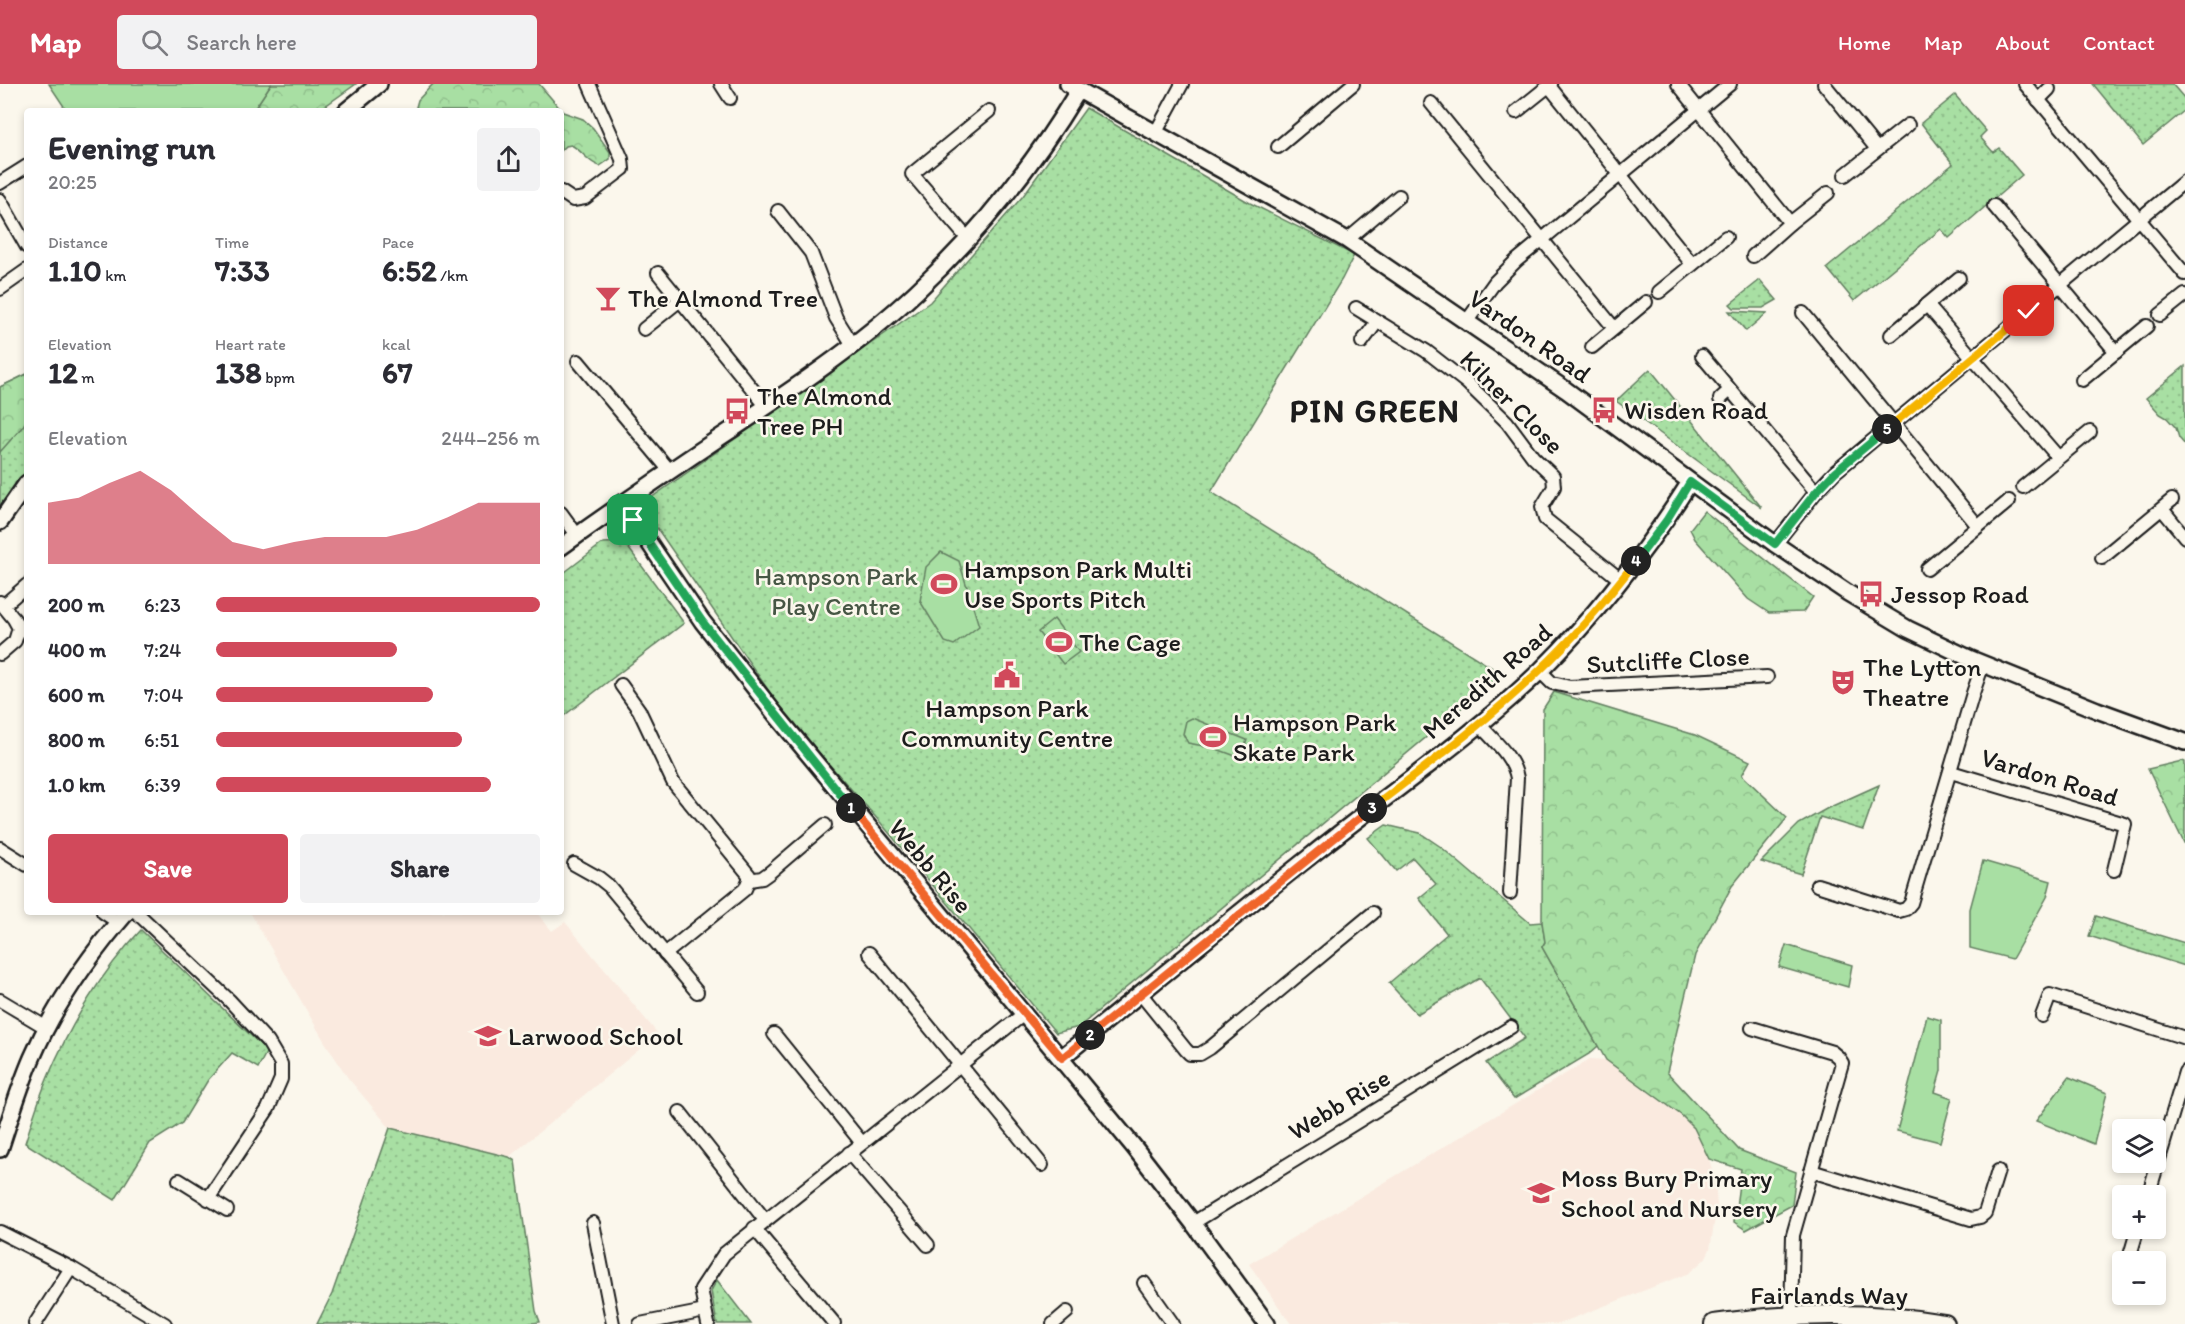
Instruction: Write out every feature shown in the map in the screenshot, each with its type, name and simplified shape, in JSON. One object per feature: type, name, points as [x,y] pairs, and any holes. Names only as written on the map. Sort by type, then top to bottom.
[{"type":"main road","name":"Fairlands Way","points":[[1714,1324],[1791,1316],[1887,1317],[1945,1324]]},
{"type":"street","points":[[350,108],[379,84]]},
{"type":"street","points":[[564,194],[573,200],[585,198],[623,169],[622,159],[589,84]]},
{"type":"street","points":[[721,84],[729,98]]},
{"type":"street","points":[[1155,134],[1182,84]]},
{"type":"street","points":[[1678,84],[1790,222]]},
{"type":"street","points":[[1467,321],[1495,282],[1541,239],[1730,84]]},
{"type":"street","points":[[1824,84],[1877,149]]},
{"type":"street","points":[[2025,84],[2185,274]]},
{"type":"street","points":[[1278,147],[1350,85]]},
{"type":"street","points":[[1516,112],[1550,85],[1692,264]]},
{"type":"street","points":[[564,545],[622,503],[767,407],[853,345],[916,292],[968,239],[1015,183],[1073,87]]},
{"type":"street","name":"Vardon Road","points":[[1073,87],[1347,240],[1566,390],[1775,544],[1848,593],[1908,629],[1983,664],[2097,710],[2185,742]]},
{"type":"street","points":[[2038,100],[2049,89]]},
{"type":"street","points":[[1431,103],[1614,328]]},
{"type":"street","points":[[968,239],[912,174],[989,111]]},
{"type":"street","points":[[1845,176],[1908,125]]},
{"type":"street","points":[[0,183],[24,168]]},
{"type":"street","points":[[1775,544],[1835,472],[2185,181]]},
{"type":"street","points":[[1753,256],[1790,222],[1828,193]]},
{"type":"street","points":[[1347,240],[1399,196]]},
{"type":"street","points":[[0,200],[24,242]]},
{"type":"street","points":[[1994,206],[2116,351]]},
{"type":"street","points":[[778,212],[811,253],[836,318],[853,345]]},
{"type":"street","points":[[1659,292],[1726,237]]},
{"type":"street","points":[[0,289],[24,272]]},
{"type":"street","points":[[658,273],[767,407]]},
{"type":"street","points":[[1891,335],[1959,278]]},
{"type":"street","points":[[2160,315],[2185,295]]},
{"type":"street","points":[[644,329],[680,300]]},
{"type":"street","points":[[1592,347],[1646,302]]},
{"type":"street","points":[[1927,305],[2058,457]]},
{"type":"street","name":"Kilner Close","points":[[1356,308],[1426,351],[1467,383],[1507,422],[1533,457],[1553,476],[1554,487],[1542,507],[1545,519],[1622,580]]},
{"type":"street","points":[[1803,313],[1978,526]]},
{"type":"street","points":[[1362,342],[1377,322]]},
{"type":"street","points":[[2082,380],[2147,326]]},
{"type":"street","points":[[1702,356],[1816,492]]},
{"type":"street","points":[[578,361],[670,471]]},
{"type":"street","points":[[1720,399],[1730,390]]},
{"type":"street","points":[[2024,487],[2090,432]]},
{"type":"street","name":"Meredith Road","points":[[1062,1058],[1311,856],[1479,724],[1540,671],[1574,636],[1622,580],[1666,521],[1690,482]]},
{"type":"street","points":[[0,522],[24,487]]},
{"type":"street","points":[[2102,558],[2172,500]]},
{"type":"street","points":[[1926,569],[2009,501]]},
{"type":"street","name":"Webb Rise","points":[[622,503],[702,621],[776,716],[1062,1058],[1193,1223],[1262,1322]]},
{"type":"street","points":[[2162,509],[2185,537]]},
{"type":"street","points":[[564,517],[578,535]]},
{"type":"street","points":[[0,654],[12,644],[19,632],[18,624],[2,604],[24,587]]},
{"type":"street","name":"Vardon Road","points":[[1816,885],[1899,911],[1906,909],[1911,903],[1983,664]]},
{"type":"street","name":"Sutcliffe Close","points":[[1540,671],[1552,683],[1569,687],[1767,677]]},
{"type":"street","points":[[621,685],[639,710],[673,782],[746,870],[749,880],[745,889],[665,954]]},
{"type":"street","points":[[1479,724],[1509,758],[1515,769],[1510,893]]},
{"type":"street","name":"Vardon Road","points":[[1951,772],[2125,824],[2114,870]]},
{"type":"street","points":[[749,880],[762,878],[769,873],[825,825]]},
{"type":"street","points":[[0,848],[24,863]]},
{"type":"street","points":[[574,864],[604,882],[697,992]]},
{"type":"street","points":[[1140,993],[1186,1050],[1190,1054],[1200,1054],[1373,913]]},
{"type":"street","points":[[139,915],[229,1000],[268,1042],[281,1064],[281,1079],[268,1109],[208,1199]]},
{"type":"street","points":[[0,1149],[18,1093],[46,1028],[70,986],[122,917]]},
{"type":"street","points":[[869,953],[1042,1165]]},
{"type":"street","points":[[2042,1016],[2050,995],[2185,1038]]},
{"type":"street","points":[[0,1000],[46,1028]]},
{"type":"street","points":[[708,1324],[700,1288],[724,1254],[1025,1013]]},
{"type":"street","name":"Webb Rise","points":[[1193,1223],[1511,1028]]},
{"type":"street","points":[[1752,1028],[1832,1052],[1840,1060],[1842,1069],[1792,1235],[1791,1316]]},
{"type":"street","points":[[774,1034],[862,1143]]},
{"type":"street","points":[[2151,1185],[2185,1072]]},
{"type":"street","points":[[680,1112],[765,1220]]},
{"type":"street","points":[[849,1153],[928,1245]]},
{"type":"street","points":[[1811,1171],[1971,1219],[1985,1213],[1998,1171]]},
{"type":"street","points":[[179,1180],[227,1210]]},
{"type":"street","points":[[593,1223],[613,1324]]},
{"type":"street","points":[[754,1228],[834,1323]]},
{"type":"street","points":[[0,1232],[71,1268],[165,1324]]},
{"type":"street","points":[[34,1324],[71,1268]]},
{"type":"street","points":[[1144,1283],[1173,1324]]},
{"type":"street","points":[[640,1324],[705,1311]]},
{"type":"street","points":[[1053,1324],[1067,1312]]},
{"type":"shaded area","name":"Larwood School","points":[[252,915],[539,915],[552,931],[565,922],[658,1034],[509,1157],[390,1128],[348,1078]]},
{"type":"shaded area","name":"Moss Bury Primary School and Nursery","points":[[1590,1059],[1606,1060],[1681,1115],[1700,1138],[1715,1180],[1717,1206],[1710,1249],[1705,1259],[1689,1273],[1558,1324],[1291,1324],[1249,1264]]},
{"type":"green space","points":[[49,84],[271,84],[255,108],[65,108]]},
{"type":"green space","points":[[271,84],[356,84],[322,108],[255,108]]},
{"type":"green space","points":[[433,84],[539,84],[560,108],[417,108],[418,100]]},
{"type":"green space","points":[[2093,84],[2172,84],[2185,99],[2185,110],[2143,145]]},
{"type":"green space","points":[[1955,95],[1986,131],[1980,137],[1993,152],[1999,148],[2022,175],[1949,238],[1941,229],[1854,301],[1827,268],[1953,164],[1921,123]]},
{"type":"green space","name":"Hampson Park Play Centre","points":[[1086,108],[1250,203],[1354,255],[1342,279],[1211,492],[1502,674],[1079,1027],[1056,1033],[880,822],[784,713],[641,505],[930,302],[1023,196]]},
{"type":"green space","points":[[564,112],[583,119],[593,128],[610,152],[610,159],[600,166],[571,145],[564,148]]},
{"type":"green space","points":[[1760,280],[1777,300],[1763,308],[1734,308],[1730,304]]},
{"type":"green space","points":[[1729,311],[1767,313],[1746,331]]},
{"type":"green space","points":[[2185,366],[2185,445],[2179,438],[2176,428],[2146,398]]},
{"type":"green space","points":[[1650,369],[1762,508],[1616,401]]},
{"type":"green space","points":[[24,375],[24,474],[0,508],[0,387]]},
{"type":"green space","points":[[24,375],[24,424],[0,452],[0,387]]},
{"type":"green space","points":[[1704,511],[1813,597],[1803,612],[1769,613],[1748,599],[1695,539],[1690,529]]},
{"type":"green space","points":[[624,542],[684,623],[564,716],[564,573],[603,543]]},
{"type":"green space","name":"Hampson Park Multi Use Sports Pitch","points":[[941,552],[959,561],[979,626],[954,645],[945,642],[920,601],[926,567]]},
{"type":"green space","name":"The Cage","points":[[1054,619],[1079,652],[1063,664],[1038,632]]},
{"type":"green space","points":[[1554,692],[1695,735],[1750,761],[1742,775],[1787,818],[1732,886],[1695,955],[1667,1072],[1739,1150],[1796,1172],[1792,1205],[1746,1230],[1734,1222],[1741,1169],[1709,1159],[1694,1128],[1681,1115],[1606,1060],[1542,947],[1545,942],[1542,922],[1543,709]]},
{"type":"green space","name":"Hampson Park Skate Park","points":[[1192,718],[1247,740],[1241,758],[1214,748],[1188,743],[1183,734],[1186,721]]},
{"type":"green space","points":[[2185,762],[2185,845],[2148,769]]},
{"type":"green space","points":[[1879,785],[1863,830],[1820,817],[1801,874],[1761,862],[1799,824]]},
{"type":"green space","points":[[1386,825],[1420,833],[1441,847],[1530,923],[1542,922],[1545,942],[1542,947],[1598,1046],[1589,1054],[1514,1099],[1486,1063],[1525,1038],[1480,978],[1417,1014],[1389,983],[1447,934],[1419,898],[1436,884],[1413,858],[1396,871],[1368,838]]},
{"type":"green space","points":[[1983,861],[2051,881],[2047,897],[2012,959],[1970,948],[1970,909]]},
{"type":"green space","points":[[2096,916],[2185,943],[2185,966],[2089,936]]},
{"type":"green space","points":[[141,930],[267,1051],[258,1068],[232,1053],[208,1080],[182,1123],[150,1143],[115,1200],[25,1143],[48,1077],[66,1038],[100,981]]},
{"type":"green space","points":[[1786,945],[1852,965],[1848,987],[1779,967]]},
{"type":"green space","points":[[1927,1016],[1941,1020],[1941,1071],[1935,1092],[1952,1098],[1940,1142],[1897,1131]]},
{"type":"green space","points":[[2069,1077],[2107,1093],[2094,1144],[2036,1121]]},
{"type":"green space","points":[[390,1128],[509,1157],[515,1161],[536,1311],[540,1322],[526,1324],[317,1324],[332,1294]]},
{"type":"green space","points":[[717,1280],[751,1324],[717,1324],[711,1291]]},
{"type":"place","name":"The Almond Tree","points":[[608,298]]},
{"type":"place","name":"Wisden Road","points":[[1604,410]]},
{"type":"place","name":"The Almond Tree PH","points":[[737,411]]},
{"type":"place","name":"Hampson Park Multi Use Sports Pitch","points":[[944,584]]},
{"type":"place","name":"Jessop Road","points":[[1871,594]]},
{"type":"place","name":"The Cage","points":[[1059,642]]},
{"type":"place","name":"Hampson Park Community Centre","points":[[1007,675]]},
{"type":"place","name":"The Lytton Theatre","points":[[1843,682]]},
{"type":"place","name":"Hampson Park Skate Park","points":[[1213,737]]},
{"type":"place","name":"Larwood School","points":[[488,1036]]},
{"type":"place","name":"Moss Bury Primary School and Nursery","points":[[1541,1193]]},
{"type":"district","name":"PIN GREEN","points":[[1375,411]]},
{"type":"route","points":[[633,520],[702,621],[776,716],[965,945],[1062,1058],[1311,856],[1479,724],[1540,671],[1574,636],[1622,580],[1666,521],[1690,482],[1775,544],[1835,472],[2029,311]]}]
